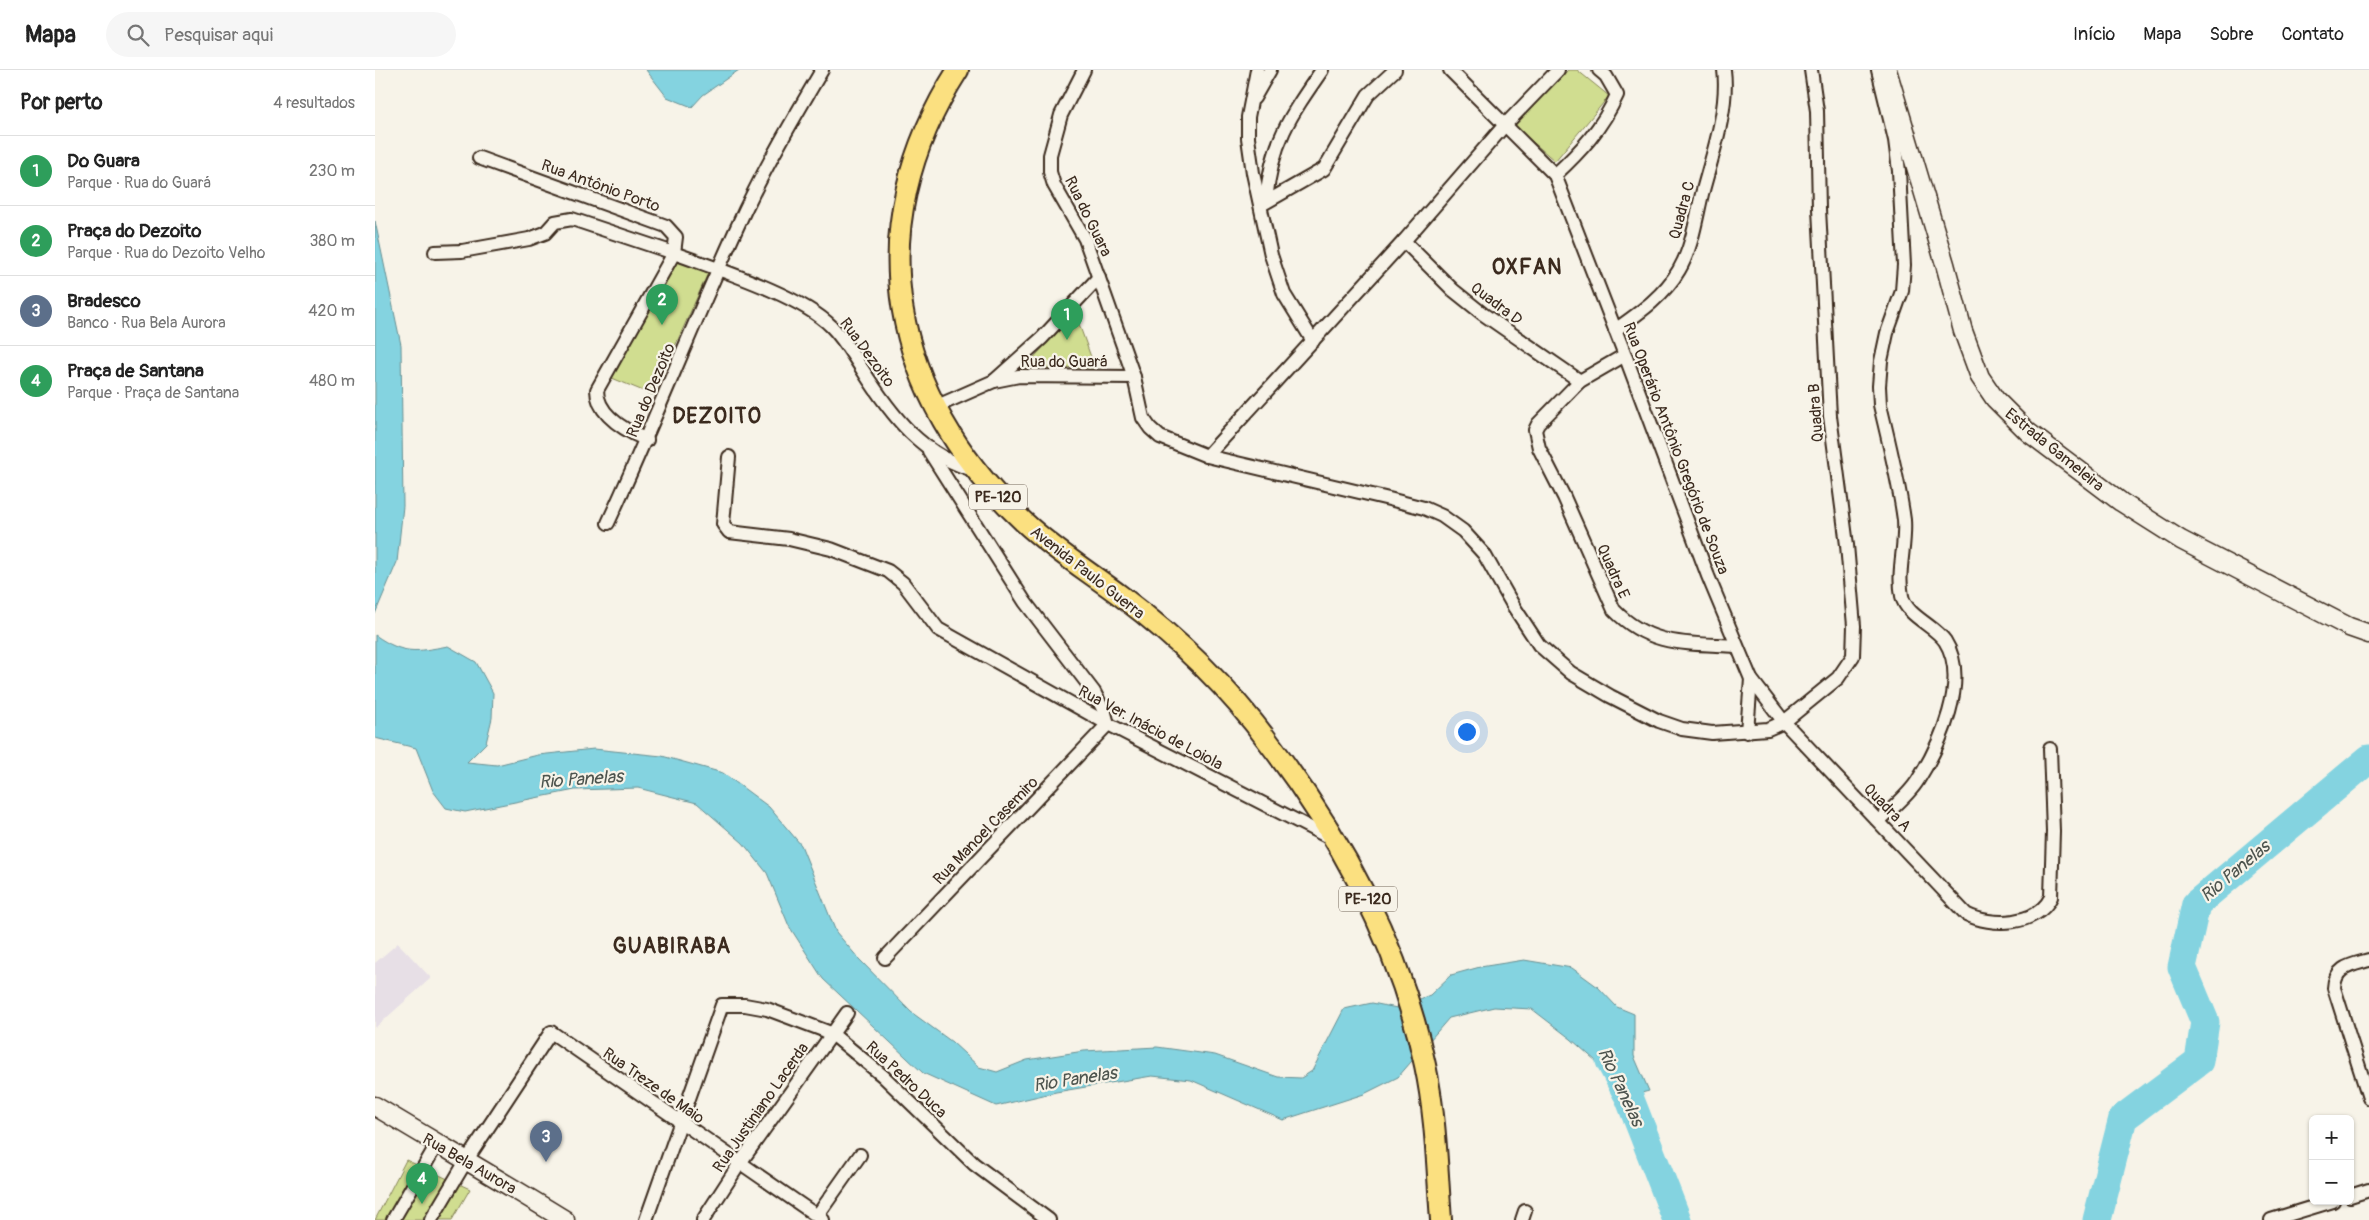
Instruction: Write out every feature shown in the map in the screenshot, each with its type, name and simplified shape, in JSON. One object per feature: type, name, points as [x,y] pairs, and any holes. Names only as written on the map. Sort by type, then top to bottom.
[{"type":"main road","name":"Avenida Paulo Guerra","points":[[958,70],[927,125],[912,166],[901,208],[897,258],[903,317],[914,358],[935,407],[954,440],[995,494],[1027,526],[1122,597],[1170,637],[1232,697],[1301,786],[1337,842],[1359,879],[1391,948],[1419,1039],[1435,1130],[1441,1220]]},
{"type":"street","name":"Rua do Dezoito","points":[[608,523],[647,440],[719,270],[772,156],[822,70]]},
{"type":"street","name":"Rua do Guara","points":[[1083,70],[1061,115],[1050,155],[1050,172],[1054,185],[1085,238],[1134,377],[1143,418],[1150,428],[1160,437],[1207,456],[1424,508],[1442,516],[1463,531],[1484,554],[1514,607],[1539,645],[1571,673],[1610,696],[1659,721],[1682,729],[1712,733],[1768,729],[1784,722]]},
{"type":"street","points":[[1257,70],[1250,105],[1248,138],[1263,203],[1271,255],[1284,294],[1313,342]]},
{"type":"street","points":[[1250,105],[1270,70]]},
{"type":"street","points":[[1263,203],[1268,176],[1279,139],[1291,116],[1322,70]]},
{"type":"street","points":[[1263,203],[1324,169],[1368,95],[1395,70]]},
{"type":"street","points":[[1450,70],[1555,175],[1592,138],[1605,121],[1617,95],[1606,76],[1599,70]]},
{"type":"street","points":[[1207,456],[1404,241],[1504,126],[1558,70]]},
{"type":"street","name":"Quadra C","points":[[1615,330],[1660,295],[1679,270],[1690,243],[1723,108],[1726,83],[1724,70]]},
{"type":"street","name":"Quadra B","points":[[1784,722],[1838,678],[1853,656],[1854,643],[1847,545],[1830,416],[1819,209],[1817,111],[1811,70]]},
{"type":"street","points":[[1878,70],[1895,140],[1902,219],[1904,279],[1902,291],[1887,333],[1879,386],[1880,405],[1904,521],[1900,588],[1906,605],[1932,628],[1950,650],[1955,689],[1947,720],[1918,781],[1879,821]]},
{"type":"street","name":"Estrada Gameleira","points":[[1887,70],[1963,331],[1980,377],[1995,399],[2028,432],[2121,502],[2173,535],[2349,627],[2369,634]]},
{"type":"street","name":"Rua Antônio Porto","points":[[479,158],[666,226],[675,238],[674,252]]},
{"type":"street","name":"Rua Operário Antônio Gregório de Souza","points":[[1555,175],[1736,646],[1751,680],[1784,722]]},
{"type":"street","points":[[435,252],[461,251],[529,239],[545,233],[555,222],[572,219],[674,252],[719,270]]},
{"type":"street","name":"Quadra D","points":[[1404,241],[1453,290],[1483,314],[1580,381]]},
{"type":"street","points":[[647,440],[609,417],[599,405],[597,390],[674,252]]},
{"type":"street","name":"Rua Dezoito","points":[[719,270],[778,294],[808,309],[831,325],[848,345],[893,415],[926,447],[944,459],[978,471]]},
{"type":"street","name":"Rua do Guará","points":[[994,381],[1042,338],[1099,278]]},
{"type":"street","points":[[1580,381],[1625,355]]},
{"type":"street","name":"Rua do Guará","points":[[935,407],[994,381],[1039,375],[1134,377]]},
{"type":"street","name":"Quadra E","points":[[1580,381],[1538,424],[1535,434],[1539,448],[1564,497],[1614,610],[1628,625],[1646,635],[1660,639],[1736,646]]},
{"type":"street","points":[[926,447],[1025,602],[1094,692],[1105,713],[1108,724]]},
{"type":"street","name":"Rua Ver. Inácio de Loiola","points":[[729,457],[723,524],[729,532],[789,539],[831,549],[874,564],[895,575],[938,629],[951,637],[1108,724],[1337,842]]},
{"type":"street","points":[[1747,732],[1751,680]]},
{"type":"street","name":"Quadra A","points":[[1784,722],[1966,914],[1984,921],[2003,922],[2028,917],[2047,905],[2051,897],[2053,879],[2050,749]]},
{"type":"street","name":"Rua Manoel Casemiro","points":[[885,958],[1108,724]]},
{"type":"street","points":[[2369,960],[2342,968],[2336,976],[2334,988],[2366,1075],[2369,1098]]},
{"type":"street","name":"Rua Pedro Duca","points":[[680,1123],[722,1005],[745,1005],[767,1009],[831,1033],[883,1076],[974,1164],[1049,1220]]},
{"type":"street","name":"Rua Justiniano Lacerda","points":[[703,1220],[740,1163],[847,1013]]},
{"type":"street","name":"Rua Treze de Maio","points":[[466,1162],[551,1032],[820,1218]]},
{"type":"street","name":"Rua Bela Aurora","points":[[375,1106],[565,1220]]},
{"type":"street","points":[[646,1220],[680,1123]]},
{"type":"street","points":[[393,1220],[437,1144]]},
{"type":"street","points":[[820,1218],[860,1155]]},
{"type":"street","points":[[431,1220],[466,1162]]},
{"type":"street","points":[[2354,1195],[2369,1190]]},
{"type":"street","points":[[2271,1220],[2320,1205]]},
{"type":"shaded area","points":[[398,943],[431,978],[375,1028],[375,963]]},
{"type":"green space","points":[[1568,70],[1577,70],[1609,96],[1555,161],[1514,126]]},
{"type":"green space","points":[[676,258],[708,273],[653,395],[612,378]]},
{"type":"green space","points":[[1075,313],[1095,368],[1025,367]]},
{"type":"green space","points":[[406,1160],[470,1189],[452,1220],[375,1220]]},
{"type":"water","points":[[646,70],[739,70],[703,95],[692,107],[667,97]]},
{"type":"water","points":[[375,221],[401,345],[403,506],[397,562],[375,614]]},
{"type":"water","points":[[375,635],[402,649],[427,650],[448,646],[476,662],[493,693],[492,718],[486,743],[467,762],[497,765],[538,755],[594,749],[662,756],[723,773],[769,807],[801,845],[836,932],[859,959],[911,1012],[952,1042],[979,1067],[997,1072],[1027,1060],[1084,1051],[1157,1047],[1215,1055],[1278,1077],[1301,1078],[1312,1071],[1344,1009],[1372,1003],[1397,1008],[1430,995],[1451,975],[1480,967],[1524,960],[1572,968],[1598,987],[1617,1007],[1634,1014],[1634,1056],[1649,1091],[1615,1100],[1597,1062],[1532,1009],[1494,1007],[1449,1018],[1398,1077],[1364,1094],[1283,1120],[1191,1080],[1152,1076],[1056,1092],[996,1106],[923,1073],[823,979],[789,926],[767,873],[743,843],[697,803],[638,788],[575,790],[465,812],[446,808],[433,791],[416,748],[375,738]]},
{"type":"waterway","name":"Rio Panelas","points":[[2097,1220],[2123,1118],[2199,1061],[2205,1022],[2182,967],[2196,904],[2369,759]]},
{"type":"waterway","name":"Rio Panelas","points":[[1610,1061],[1629,1097],[1677,1220]]},
{"type":"place","name":"Praça do Dezoito","points":[[662,325]]},
{"type":"place","name":"Do Guara","points":[[1067,340]]},
{"type":"place","name":"Bradesco","points":[[546,1162]]},
{"type":"place","name":"Praça de Santana","points":[[422,1204]]},
{"type":"district","name":"OXFAN","points":[[1527,267]]},
{"type":"district","name":"DEZOITO","points":[[717,416]]},
{"type":"district","name":"GUABIRABA","points":[[672,946]]}]
